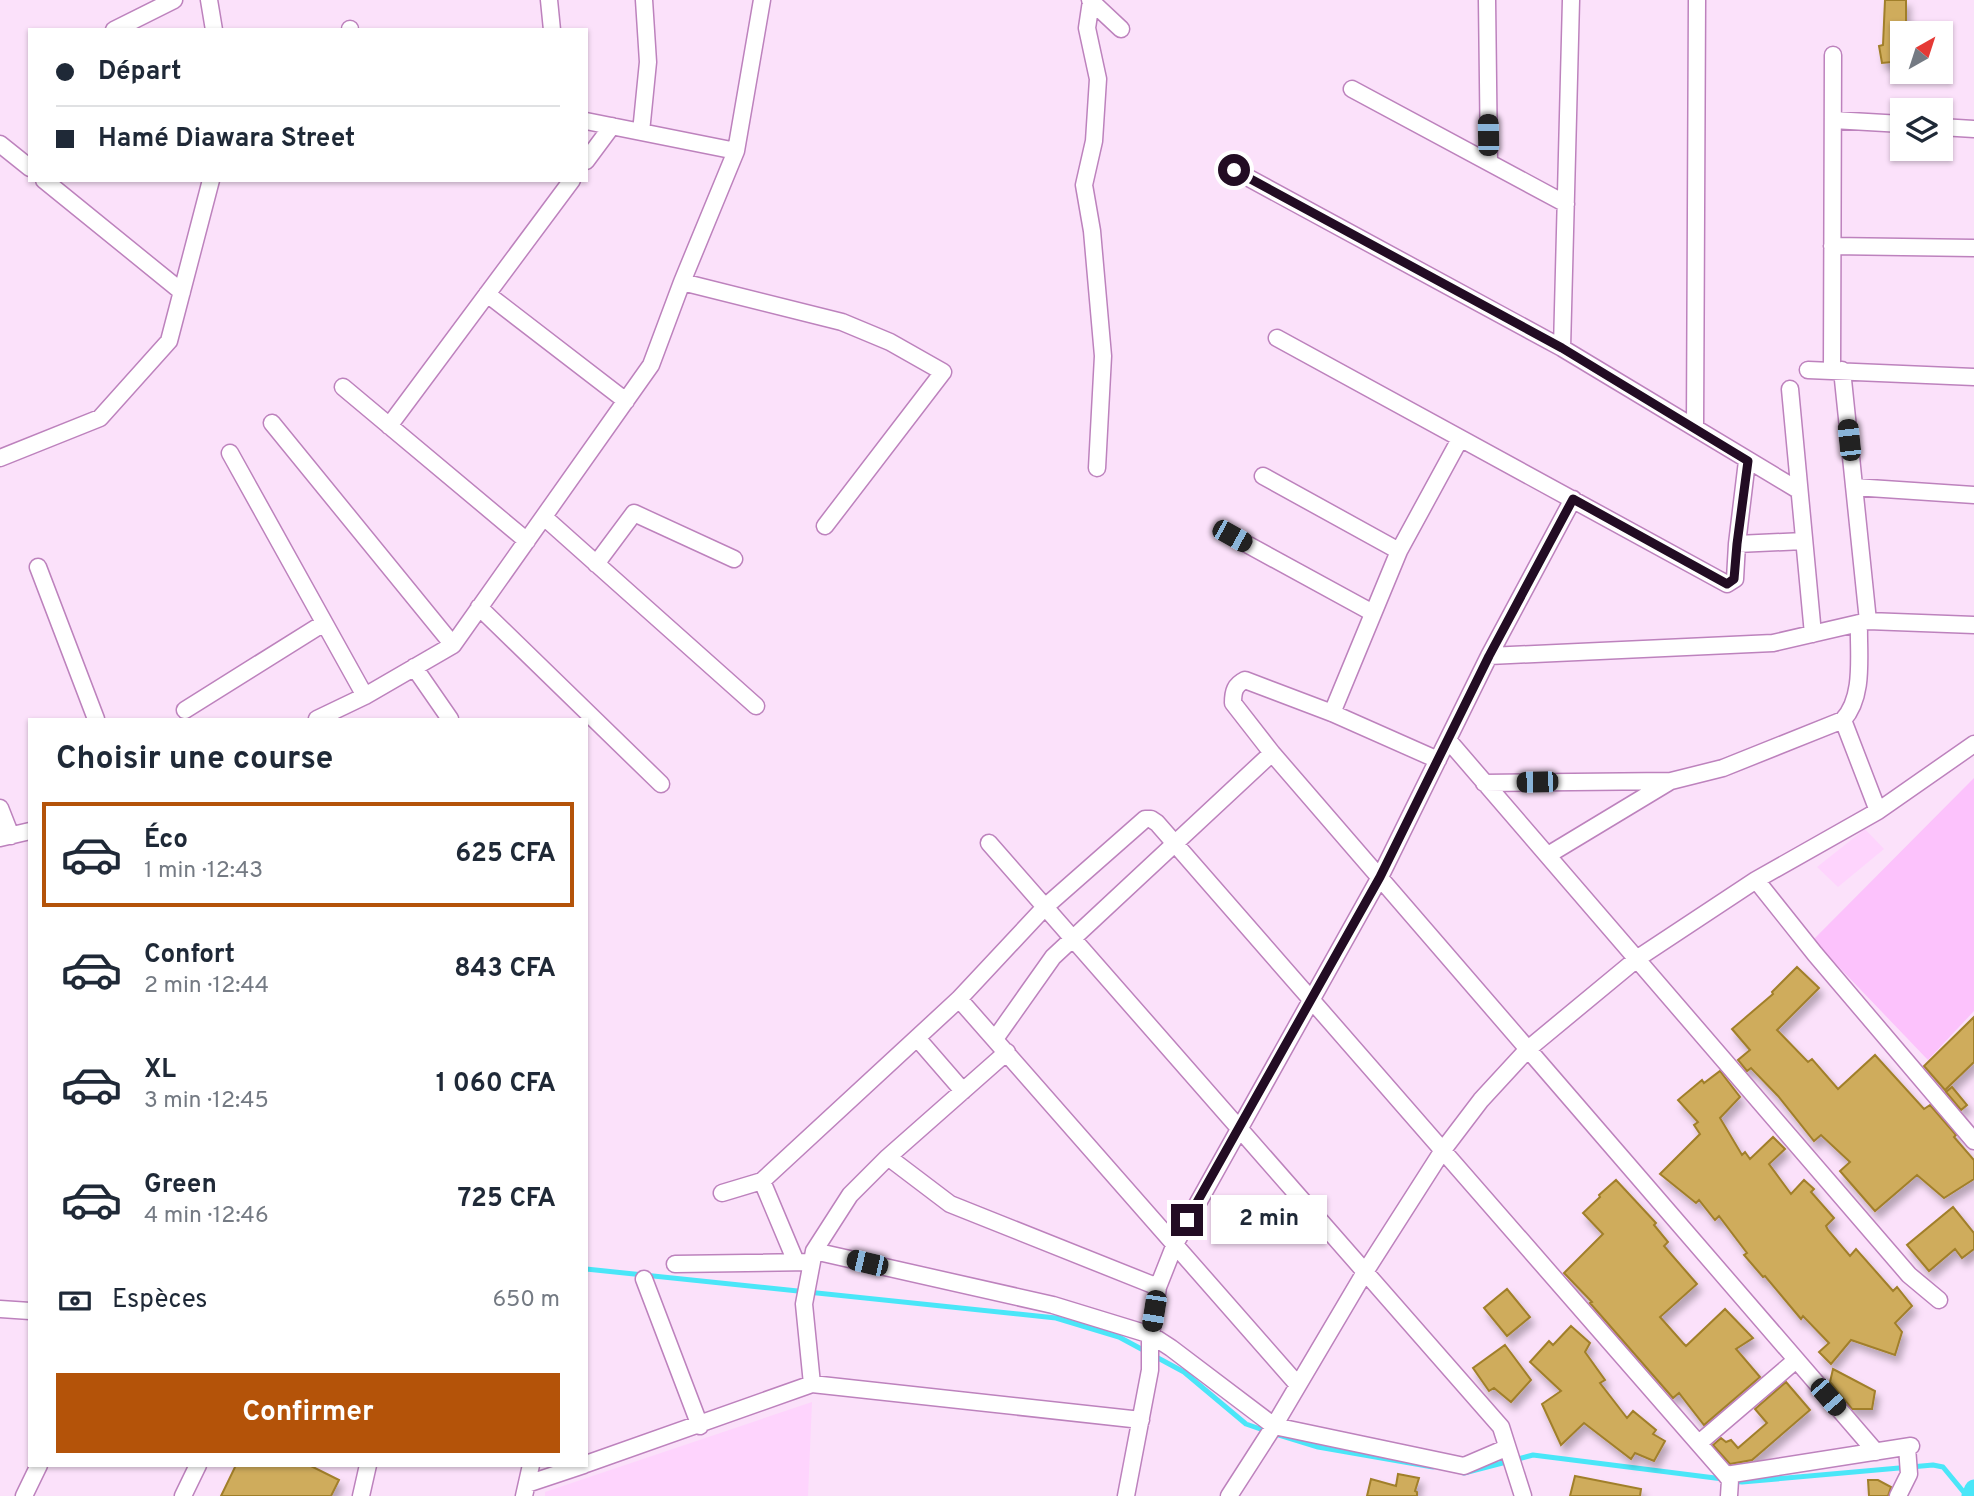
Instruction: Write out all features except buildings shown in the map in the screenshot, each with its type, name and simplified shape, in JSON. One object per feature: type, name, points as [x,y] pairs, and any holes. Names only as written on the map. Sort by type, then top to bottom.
[{"type":"street","points":[[118,28],[174,0]]},
{"type":"street","points":[[209,0],[214,28]]},
{"type":"street","points":[[549,0],[552,28]]},
{"type":"street","points":[[641,132],[648,62],[644,0]]},
{"type":"street","points":[[319,718],[365,696],[453,645],[651,365],[736,151],[762,0]]},
{"type":"street","points":[[1091,0],[1121,29]]},
{"type":"street","points":[[1091,0],[1087,28],[1098,79],[1094,141],[1084,185],[1092,231],[1102,356],[1097,468]]},
{"type":"street","points":[[1487,0],[1489,162]]},
{"type":"street","points":[[1562,348],[1572,0]]},
{"type":"street","points":[[1695,427],[1697,0]]},
{"type":"street","points":[[1483,783],[1671,780],[1723,768],[1843,720],[1853,709],[1857,696],[1863,622],[1854,487],[1837,370],[1832,246],[1833,55]]},
{"type":"street","points":[[1352,89],[1566,204]]},
{"type":"street","points":[[1833,120],[1890,123]]},
{"type":"street","points":[[588,121],[736,151]]},
{"type":"street","points":[[588,158],[612,126]]},
{"type":"street","points":[[1953,128],[1974,129]]},
{"type":"street","points":[[0,144],[28,166]]},
{"type":"street","points":[[1234,170],[1562,348],[1798,490]]},
{"type":"street","points":[[46,182],[182,292]]},
{"type":"street","points":[[0,458],[100,418],[169,341],[210,182]]},
{"type":"street","points":[[389,426],[571,182]]},
{"type":"street","points":[[1832,246],[1974,248]]},
{"type":"street","points":[[682,282],[842,322],[890,342],[943,372],[825,526]]},
{"type":"street","points":[[487,294],[626,401]]},
{"type":"street","points":[[1277,338],[1727,584],[1734,579],[1748,461]]},
{"type":"street","points":[[1808,370],[1974,377]]},
{"type":"street","points":[[343,387],[527,541]]},
{"type":"street","points":[[1790,389],[1813,634]]},
{"type":"street","points":[[272,423],[453,645]]},
{"type":"street","points":[[1332,713],[1399,551],[1460,439]]},
{"type":"street","points":[[230,453],[365,696]]},
{"type":"street","points":[[1263,476],[1399,551]]},
{"type":"street","points":[[1854,487],[1974,495]]},
{"type":"street","points":[[1126,1496],[1150,1370],[1150,1339],[1158,1287],[1175,1244],[1380,877],[1489,656],[1573,499]]},
{"type":"street","points":[[596,564],[634,513],[734,559]]},
{"type":"street","points":[[544,517],[756,706]]},
{"type":"street","points":[[1232,536],[1373,613]]},
{"type":"street","points":[[1737,544],[1804,541]]},
{"type":"street","points":[[38,567],[96,718]]},
{"type":"street","points":[[479,607],[661,784]]},
{"type":"street","points":[[1489,656],[1773,643],[1863,622],[1974,625]]},
{"type":"street","points":[[185,710],[324,623]]},
{"type":"street","points":[[414,667],[449,718]]},
{"type":"street","points":[[1438,760],[1332,713],[1245,680],[1237,684],[1233,693],[1233,702],[1272,753],[1876,1452]]},
{"type":"street","points":[[1843,720],[1878,811]]},
{"type":"street","points":[[1448,740],[1909,1275],[1939,1300]]},
{"type":"street","points":[[1229,1496],[1270,1433],[1365,1272],[1443,1150],[1481,1100],[1528,1049],[1638,958],[1756,880],[1878,811],[1974,744]]},
{"type":"street","points":[[995,1039],[1053,957],[1272,753]]},
{"type":"street","points":[[1548,855],[1671,780]]},
{"type":"street","points":[[0,808],[6,837],[28,832]]},
{"type":"street","points":[[722,1193],[762,1181],[959,999],[1045,908],[1145,819],[1151,819],[1175,843],[1699,1443],[1729,1485],[1876,1452],[1909,1457],[1898,1496]]},
{"type":"street","points":[[989,843],[1500,1427],[1523,1496]]},
{"type":"street","points":[[1756,880],[1815,954],[1974,1141]]},
{"type":"street","points":[[959,999],[1298,1385]]},
{"type":"street","points":[[917,1038],[963,1091]]},
{"type":"street","points":[[807,1258],[850,1195],[888,1157],[1007,1052]]},
{"type":"street","points":[[888,1157],[950,1204],[1158,1287]]},
{"type":"street","points":[[762,1181],[807,1258],[804,1304],[812,1384]]},
{"type":"street","points":[[675,1264],[807,1258],[1053,1305],[1171,1348],[1270,1433],[1464,1466],[1509,1457]]},
{"type":"street","points":[[643,1279],[700,1426]]},
{"type":"street","points":[[0,1309],[28,1311]]},
{"type":"street","points":[[1699,1443],[1796,1360]]},
{"type":"street","points":[[588,1463],[700,1426],[812,1384],[1141,1420]]},
{"type":"street","points":[[24,1496],[38,1467]]},
{"type":"street","points":[[183,1496],[197,1467]]},
{"type":"street","points":[[361,1496],[368,1467]]},
{"type":"street","points":[[525,1490],[531,1467]]},
{"type":"street","points":[[525,1490],[578,1467]]},
{"type":"shaded area","points":[[1974,778],[1974,1011],[1928,1060],[1813,940]]},
{"type":"shaded area","points":[[1865,829],[1884,849],[1838,887],[1817,867]]},
{"type":"shaded area","points":[[812,1402],[808,1496],[545,1496],[545,1492]]},
{"type":"waterway","points":[[588,1269],[1056,1318],[1119,1337],[1184,1372],[1246,1424],[1269,1432]]},
{"type":"waterway","points":[[1279,1435],[1318,1447],[1433,1467]]},
{"type":"waterway","points":[[1464,1473],[1533,1455],[1723,1479]]},
{"type":"waterway","points":[[1733,1481],[1933,1465],[1943,1467],[1967,1496]]},
{"type":"waterway","points":[[1971,1496],[1974,1489]]},
{"type":"route","points":[[1187,1220],[1380,877],[1489,656],[1573,499],[1727,584],[1734,579],[1748,461],[1562,348],[1234,170]]}]
